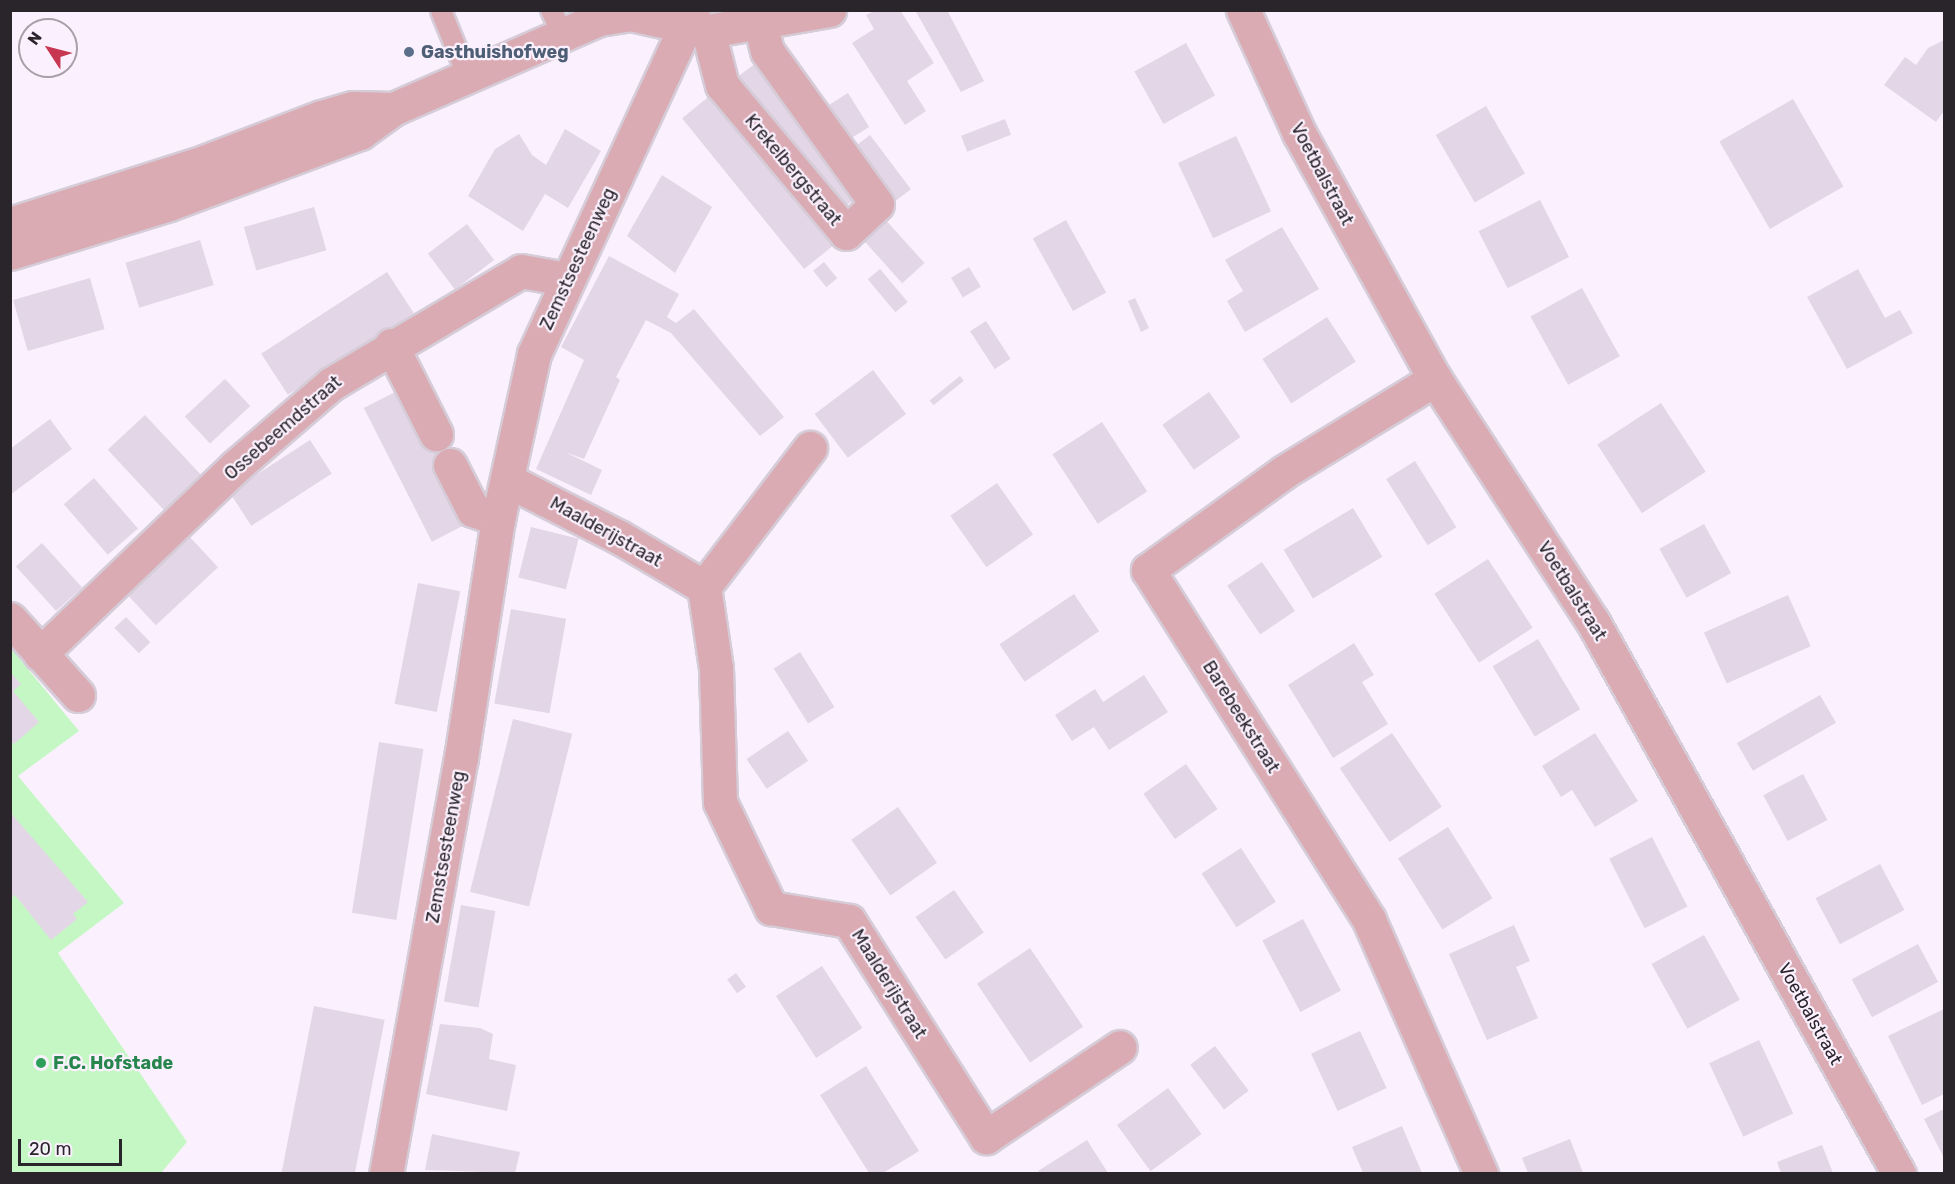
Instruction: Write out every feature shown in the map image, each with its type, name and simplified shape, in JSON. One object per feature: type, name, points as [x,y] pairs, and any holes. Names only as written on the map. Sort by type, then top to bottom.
[{"type":"street","points":[[10,253],[30,228],[156,192],[276,149],[360,133],[393,110],[469,79],[557,23],[630,14],[695,23],[759,20],[828,10]]},
{"type":"street","name":"Voetbalstraat","points":[[1243,10],[1299,133],[1435,379],[1593,622],[1899,1173]]},
{"type":"street","name":"Krekelbergstraat","points":[[695,23],[722,85],[846,233],[877,204],[767,51],[759,20]]},
{"type":"street","name":"Zemstsesteenweg","points":[[386,1173],[457,781],[498,519],[534,354],[566,279],[695,23]]},
{"type":"street","name":"Ossebeemdstraat","points":[[40,654],[237,466],[331,384],[391,345],[521,271],[566,279]]},
{"type":"street","points":[[391,345],[436,434]]},
{"type":"street","name":"Barebeekstraat","points":[[1435,379],[1284,472],[1148,570],[1369,920],[1481,1173]]},
{"type":"street","points":[[704,587],[810,448]]},
{"type":"street","points":[[450,465],[473,510],[498,519]]},
{"type":"street","name":"Maalderijstraat","points":[[507,480],[619,537],[704,587],[716,668],[720,802],[771,908],[849,921],[986,1137],[1120,1047]]},
{"type":"street","points":[[10,619],[78,696]]},
{"type":"lane","points":[[441,11],[469,79]]},
{"type":"green space","points":[[10,647],[79,731],[18,776],[124,903],[58,953],[187,1142],[161,1173],[11,1173]]},
{"type":"building","points":[[876,10],[900,10],[934,63],[907,81],[926,111],[905,125],[852,43],[874,29],[866,15]]},
{"type":"building","points":[[915,10],[947,10],[984,81],[961,92]]},
{"type":"building","points":[[1944,40],[1944,111],[1936,122],[1884,85],[1905,57],[1916,65],[1928,48]]},
{"type":"building","points":[[1186,43],[1215,95],[1163,124],[1134,72]]},
{"type":"building","points":[[760,60],[861,194],[839,211],[738,77]]},
{"type":"building","points":[[717,90],[839,241],[804,269],[682,118]]},
{"type":"building","points":[[848,93],[869,127],[843,143],[822,109]]},
{"type":"building","points":[[1793,99],[1844,186],[1770,229],[1719,142]]},
{"type":"building","points":[[1486,106],[1525,174],[1475,203],[1436,135]]},
{"type":"building","points":[[1005,119],[1011,135],[967,152],[961,136]]},
{"type":"building","points":[[565,129],[601,151],[568,208],[545,194],[523,231],[468,196],[495,149],[519,134],[532,155],[546,165]]},
{"type":"building","points":[[870,135],[911,189],[890,205],[849,151]]},
{"type":"building","points":[[1236,136],[1271,211],[1213,238],[1178,163]]},
{"type":"building","points":[[662,175],[712,207],[675,273],[627,236]]},
{"type":"building","points":[[1540,200],[1569,257],[1508,288],[1479,231]]},
{"type":"building","points":[[314,207],[326,250],[256,270],[244,227]]},
{"type":"building","points":[[883,217],[924,263],[902,283],[861,237]]},
{"type":"building","points":[[1066,220],[1106,293],[1073,311],[1033,238]]},
{"type":"building","points":[[467,224],[494,260],[455,289],[428,253]]},
{"type":"building","points":[[1282,227],[1319,289],[1245,332],[1227,301],[1243,291],[1225,260]]},
{"type":"building","points":[[200,240],[214,285],[139,308],[125,263]]},
{"type":"building","points":[[609,256],[679,294],[667,317],[676,323],[694,309],[784,417],[760,436],[671,333],[646,320],[616,377],[620,380],[584,459],[565,452],[602,470],[591,495],[536,469],[584,360],[561,347]]},
{"type":"building","points":[[824,262],[837,278],[826,287],[813,271]]},
{"type":"building","points":[[969,267],[981,287],[963,298],[951,278]]},
{"type":"building","points":[[880,269],[908,302],[895,312],[868,279]]},
{"type":"building","points":[[1858,269],[1885,318],[1900,310],[1913,333],[1847,369],[1807,297]]},
{"type":"building","points":[[387,272],[414,313],[288,395],[261,354]]},
{"type":"building","points":[[90,278],[105,329],[28,351],[13,300]]},
{"type":"building","points":[[1582,288],[1620,356],[1568,385],[1530,317]]},
{"type":"building","points":[[1135,298],[1149,328],[1141,332],[1128,301]]},
{"type":"building","points":[[1327,317],[1356,361],[1291,403],[1262,359]]},
{"type":"building","points":[[986,321],[1011,359],[995,369],[970,331]]},
{"type":"building","points":[[873,370],[906,414],[848,458],[815,414]]},
{"type":"building","points":[[960,376],[964,381],[933,405],[930,401]]},
{"type":"building","points":[[225,379],[250,406],[210,444],[185,417]]},
{"type":"building","points":[[403,388],[471,522],[432,542],[364,408]]},
{"type":"building","points":[[1209,392],[1241,437],[1194,470],[1162,425]]},
{"type":"building","points":[[1661,403],[1706,472],[1642,513],[1597,444]]},
{"type":"building","points":[[145,415],[205,479],[168,514],[108,450]]},
{"type":"building","points":[[50,419],[72,449],[10,495],[10,449]]},
{"type":"building","points":[[1102,422],[1147,492],[1098,524],[1053,454]]},
{"type":"building","points":[[310,440],[332,474],[251,526],[229,492]]},
{"type":"building","points":[[1415,461],[1456,527],[1428,545],[1386,479]]},
{"type":"building","points":[[94,478],[138,529],[108,555],[64,504]]},
{"type":"building","points":[[997,483],[1033,535],[986,567],[950,516]]},
{"type":"building","points":[[1353,508],[1382,557],[1313,599],[1284,550]]},
{"type":"building","points":[[1704,524],[1731,573],[1687,598],[1659,549]]},
{"type":"building","points":[[531,527],[579,539],[566,589],[518,577]]},
{"type":"building","points":[[188,535],[218,567],[156,625],[126,593]]},
{"type":"building","points":[[42,543],[82,588],[56,611],[16,566]]},
{"type":"building","points":[[1488,559],[1533,628],[1479,663],[1434,594]]},
{"type":"building","points":[[1262,562],[1295,611],[1260,634],[1227,585]]},
{"type":"building","points":[[418,583],[460,591],[437,712],[395,704]]},
{"type":"building","points":[[1074,594],[1099,631],[1025,682],[999,644]]},
{"type":"building","points":[[1788,595],[1811,646],[1727,684],[1704,632]]},
{"type":"building","points":[[511,609],[566,619],[549,713],[494,704]]},
{"type":"building","points":[[126,617],[150,642],[139,653],[114,628]]},
{"type":"building","points":[[1538,639],[1580,709],[1535,737],[1493,666]]},
{"type":"building","points":[[1354,643],[1374,675],[1362,682],[1388,724],[1333,758],[1288,685]]},
{"type":"building","points":[[800,652],[834,707],[808,724],[774,668]]},
{"type":"building","points":[[10,672],[21,684],[13,691],[39,722],[14,744],[10,740]]},
{"type":"building","points":[[1144,675],[1168,712],[1109,750],[1094,727],[1072,741],[1055,715],[1095,689],[1103,702]]},
{"type":"building","points":[[1820,695],[1836,723],[1753,771],[1737,743]]},
{"type":"building","points":[[513,719],[572,734],[529,906],[470,892]]},
{"type":"building","points":[[788,731],[808,761],[767,789],[747,759]]},
{"type":"building","points":[[1392,733],[1442,807],[1390,842],[1340,768]]},
{"type":"building","points":[[1595,733],[1638,801],[1595,827],[1572,790],[1561,797],[1542,766]]},
{"type":"building","points":[[379,742],[423,749],[396,920],[352,913]]},
{"type":"building","points":[[1186,764],[1218,809],[1175,839],[1143,794]]},
{"type":"building","points":[[1803,774],[1827,820],[1788,841],[1763,795]]},
{"type":"building","points":[[898,807],[937,863],[890,895],[851,840]]},
{"type":"building","points":[[10,812],[88,902],[73,914],[77,919],[51,940],[15,895],[10,899]]},
{"type":"building","points":[[1448,827],[1493,898],[1442,930],[1398,858]]},
{"type":"building","points":[[1652,837],[1687,906],[1645,928],[1609,859]]},
{"type":"building","points":[[1241,848],[1276,902],[1236,927],[1202,874]]},
{"type":"building","points":[[1880,864],[1904,910],[1840,944],[1816,898]]},
{"type":"building","points":[[954,890],[984,933],[945,960],[915,917]]},
{"type":"building","points":[[461,905],[495,911],[478,1008],[444,1002]]},
{"type":"building","points":[[1303,919],[1341,991],[1300,1012],[1262,941]]},
{"type":"building","points":[[1514,925],[1530,961],[1516,967],[1538,1018],[1487,1040],[1449,954]]},
{"type":"building","points":[[1704,935],[1740,1000],[1687,1029],[1652,964]]},
{"type":"building","points":[[1918,944],[1938,982],[1872,1017],[1852,979]]},
{"type":"building","points":[[1030,948],[1083,1027],[1030,1063],[977,984]]},
{"type":"building","points":[[822,966],[862,1028],[816,1058],[776,996]]},
{"type":"building","points":[[736,973],[746,987],[737,993],[727,979]]},
{"type":"building","points":[[314,1006],[385,1020],[355,1174],[282,1173]]},
{"type":"building","points":[[1944,1009],[1944,1094],[1922,1105],[1888,1036]]},
{"type":"building","points":[[440,1024],[480,1028],[493,1034],[489,1059],[516,1065],[507,1111],[426,1094]]},
{"type":"building","points":[[1360,1031],[1387,1088],[1338,1111],[1311,1054]]},
{"type":"building","points":[[1759,1040],[1793,1113],[1743,1137],[1709,1063]]},
{"type":"building","points":[[1215,1046],[1249,1091],[1224,1109],[1190,1065]]},
{"type":"building","points":[[866,1066],[919,1151],[883,1173],[869,1173],[820,1095]]},
{"type":"building","points":[[1168,1088],[1202,1134],[1151,1171],[1117,1125]]},
{"type":"building","points":[[1944,1109],[1944,1158],[1924,1119]]},
{"type":"building","points":[[1402,1126],[1422,1173],[1363,1173],[1352,1147]]},
{"type":"building","points":[[432,1134],[520,1152],[515,1173],[425,1170]]},
{"type":"building","points":[[1570,1139],[1583,1173],[1528,1173],[1522,1158]]},
{"type":"building","points":[[1087,1140],[1108,1173],[1040,1173],[1038,1171]]},
{"type":"building","points":[[1822,1145],[1833,1173],[1781,1173],[1777,1162]]},
{"type":"place","name":"Gasthuishofweg","points":[[409,52]]},
{"type":"place","name":"F.C. Hofstade","points":[[41,1063]]}]
